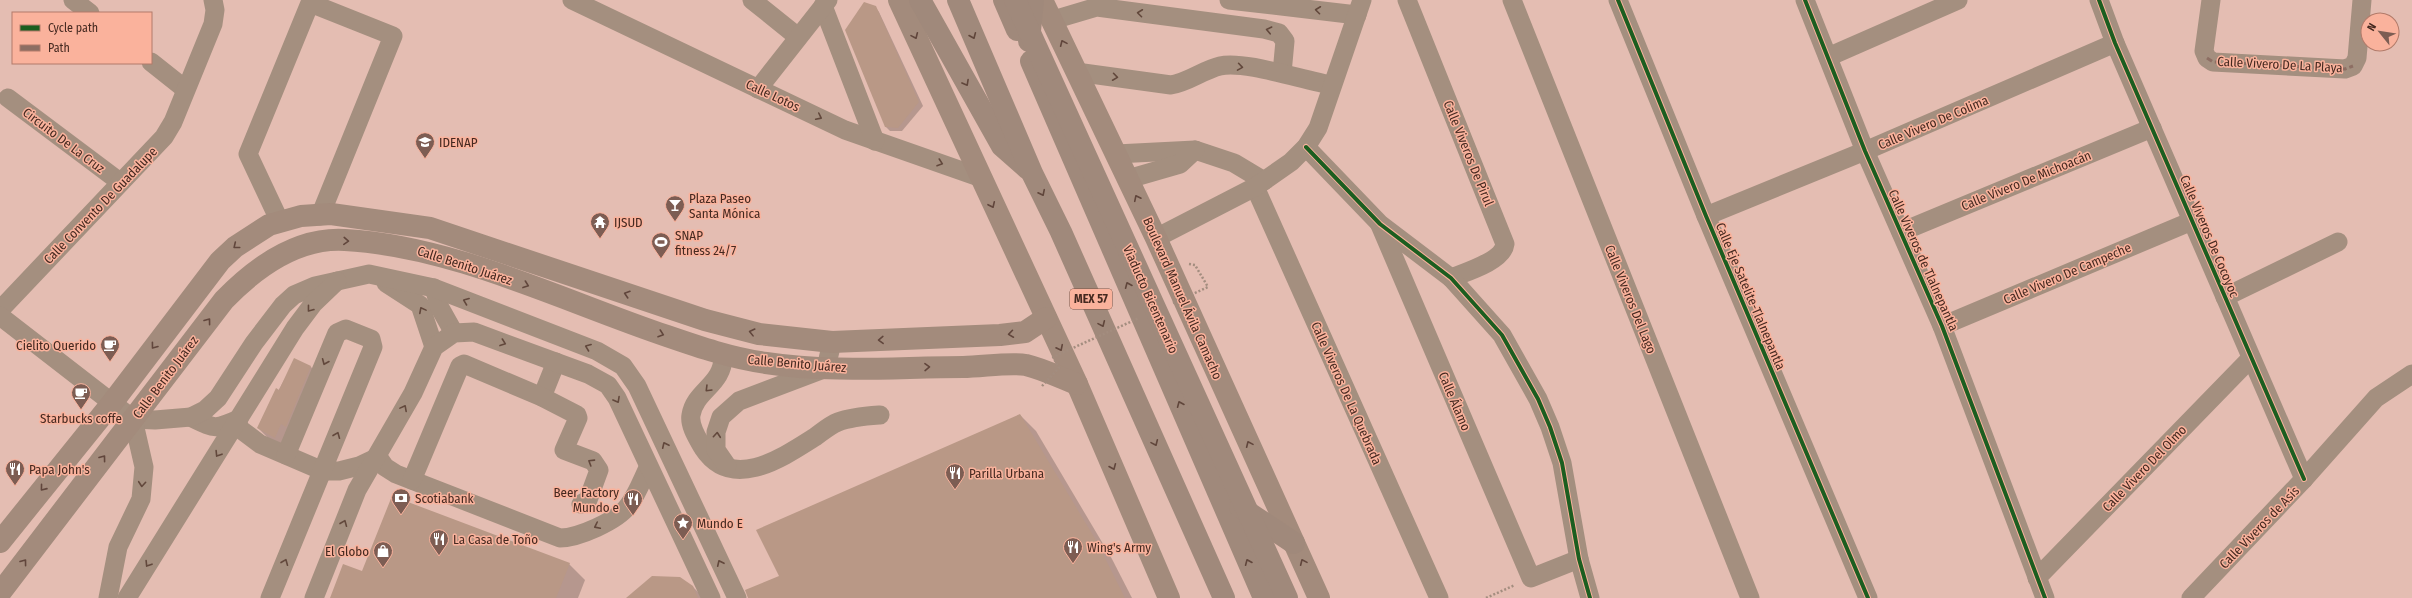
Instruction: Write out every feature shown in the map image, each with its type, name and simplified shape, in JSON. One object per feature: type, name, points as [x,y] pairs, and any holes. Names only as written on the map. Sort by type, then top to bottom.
[{"type":"highway","points":[[920,0],[1002,146],[1032,173]]},
{"type":"highway","name":"MEX 57","points":[[958,0],[1032,173],[1061,232],[1224,598]]},
{"type":"highway","name":"MEX 57","points":[[1004,0],[1264,598]]},
{"type":"highway","name":"Viaducto Bicentenario","points":[[1015,0],[1287,598]]},
{"type":"highway","points":[[1028,54],[1033,0]]},
{"type":"highway","points":[[1218,492],[1294,542]]},
{"type":"main road","points":[[899,0],[979,177],[1077,384],[1169,598]]},
{"type":"main road","name":"Boulevard Manuel Ávila Camacho","points":[[1042,0],[1053,20],[1076,72],[1156,238],[1319,598]]},
{"type":"main road","name":"Calle Benito Juárez","points":[[1,539],[112,403],[220,261],[252,235],[269,225],[301,216],[320,216],[332,214],[430,228],[705,320],[759,334],[832,342],[1000,335],[1025,332],[1046,318]]},
{"type":"main road","name":"Calle Benito Juárez","points":[[0,592],[224,300],[238,285],[276,256],[308,245],[343,240],[414,248],[464,262],[623,321],[723,355],[767,364],[826,368],[1026,365],[1077,384]]},
{"type":"street","points":[[73,0],[89,12]]},
{"type":"street","name":"Calle Convento De Guadalupe","points":[[0,310],[164,137],[173,122],[185,89],[213,24],[215,10],[213,0]]},
{"type":"street","name":"Calle Lotos","points":[[572,0],[845,130],[979,177]]},
{"type":"street","points":[[752,0],[798,37]]},
{"type":"street","points":[[1156,238],[1260,184],[1306,147],[1318,128],[1360,8],[1229,0]]},
{"type":"street","name":"Calle Viveros De Pirul","points":[[1407,0],[1505,244],[1505,250],[1498,257],[1451,278]]},
{"type":"street","name":"Calle Viveros Del Lago","points":[[1512,0],[1750,598]]},
{"type":"street","name":"Calle Eje Satelite-Tlalnepantla","points":[[1618,0],[1706,216],[1868,598]]},
{"type":"street","name":"Calle Viveros de Tlalnepantla","points":[[1805,0],[1865,151],[1942,326],[2045,598]]},
{"type":"street","points":[[1828,57],[1958,0]]},
{"type":"street","name":"Calle Viveros De Cocoyoc","points":[[2099,0],[2115,43],[2304,480]]},
{"type":"street","name":"Calle Vivero De La Playa","points":[[2212,0],[2204,51],[2207,58],[2213,62],[2345,69],[2353,66],[2357,58],[2362,0]]},
{"type":"street","points":[[280,222],[248,154],[310,3],[393,36],[320,216]]},
{"type":"street","points":[[758,89],[825,3]]},
{"type":"street","points":[[825,3],[875,141]]},
{"type":"street","points":[[1053,20],[1097,7],[1264,29],[1279,33],[1285,41],[1282,73]]},
{"type":"street","name":"Calle Vivero De Colima","points":[[1706,216],[1865,151],[2115,43]]},
{"type":"street","points":[[152,63],[185,89]]},
{"type":"street","points":[[1076,72],[1171,85],[1184,83],[1219,66],[1231,65],[1282,73],[1332,85]]},
{"type":"street","name":"Circuito De La Cruz","points":[[8,98],[120,182]]},
{"type":"street","name":"Calle Vivero De Michoacán","points":[[1901,232],[2152,128]]},
{"type":"street","points":[[1306,147],[1380,224],[1451,278],[1502,335],[1538,398],[1562,463],[1579,559],[1590,598]]},
{"type":"street","points":[[1128,179],[1180,164],[1194,150]]},
{"type":"street","points":[[1116,154],[1194,150],[1234,163],[1260,184]]},
{"type":"street","name":"Calle Viveros De La Quebrada","points":[[1260,184],[1439,598]]},
{"type":"street","name":"Calle Vivero De Campeche","points":[[1942,326],[2192,221]]},
{"type":"street","name":"Calle Álamo","points":[[1380,224],[1531,578]]},
{"type":"street","points":[[2226,297],[2338,242]]},
{"type":"street","points":[[0,316],[133,419],[156,420],[190,417],[205,410],[218,398],[254,343],[294,295],[315,286],[370,274],[434,288],[597,351],[623,366],[636,386],[737,598]]},
{"type":"street","points":[[370,274],[414,299],[420,305],[434,346]]},
{"type":"street","points":[[127,598],[295,328],[313,304],[337,281]]},
{"type":"street","points":[[434,288],[440,308],[454,333]]},
{"type":"street","points":[[270,598],[373,347],[371,339],[346,329],[340,330],[337,333],[286,455]]},
{"type":"street","points":[[314,598],[357,490],[378,457],[413,393],[434,346],[454,333],[474,332],[588,374],[608,386],[617,398],[648,468],[711,598]]},
{"type":"street","points":[[730,470],[716,450],[716,432],[721,417],[739,401],[826,368],[832,342]]},
{"type":"street","points":[[723,355],[723,366],[718,377],[698,398],[691,415],[695,435],[709,457],[730,470],[750,470],[777,459],[837,422],[880,415]]},
{"type":"street","name":"Calle Vivero Del Olmo","points":[[2037,578],[2252,358]]},
{"type":"street","points":[[542,397],[556,362]]},
{"type":"street","points":[[412,480],[462,364],[542,397],[578,416],[564,450],[593,461],[598,467],[598,474],[588,500],[581,504]]},
{"type":"street","name":"Calle Viveros de Asís","points":[[2190,598],[2304,480],[2376,398],[2412,374]]},
{"type":"street","points":[[190,417],[211,428],[218,428],[237,422]]},
{"type":"street","points":[[108,598],[118,547],[141,499],[144,467],[133,419]]},
{"type":"street","points":[[237,422],[260,444],[322,471],[339,471],[359,466],[378,457]]},
{"type":"street","points":[[378,457],[385,467],[412,480],[560,538],[569,538],[620,515],[628,506],[648,468]]},
{"type":"street","points":[[1531,578],[1579,559]]},
{"type":"path","points":[[1166,306],[1208,287],[1194,265]]},
{"type":"path","points":[[1042,386],[1059,368],[1053,357],[1144,316]]},
{"type":"path","points":[[1486,598],[1531,578]]},
{"type":"building","points":[[864,2],[876,6],[919,102],[898,128],[885,127],[845,30]]},
{"type":"building","points":[[294,358],[311,366],[286,427],[281,424],[275,438],[257,428],[276,388],[279,390]]},
{"type":"building","name":"Mundo E","points":[[1020,414],[1097,542],[1125,598],[748,598],[745,590],[779,576],[756,530]]},
{"type":"building","points":[[392,496],[570,563],[556,598],[330,598],[343,564],[362,571]]},
{"type":"building","points":[[652,576],[680,577],[693,586],[698,598],[626,598]]},
{"type":"marked path","points":[[2207,58],[2213,62],[2345,69],[2353,66]]},
{"type":"cycle path","points":[[1618,0],[1706,216],[1868,598]]},
{"type":"cycle path","points":[[1805,0],[1865,151],[1942,326],[2045,598]]},
{"type":"cycle path","points":[[2099,0],[2115,43],[2304,479]]},
{"type":"cycle path","points":[[1306,147],[1380,224],[1451,278],[1502,335],[1538,399],[1550,427],[1562,463],[1579,559],[1590,598]]},
{"type":"place","name":"IDENAP","points":[[425,159]]},
{"type":"place","name":"Plaza Paseo Santa Mónica","points":[[675,222]]},
{"type":"place","name":"IJSUD","points":[[600,239]]},
{"type":"place","name":"SNAP fitness 24/7","points":[[661,259]]},
{"type":"place","name":"Cielito Querido","points":[[110,362]]},
{"type":"place","name":"Starbucks coffe","points":[[81,410]]},
{"type":"place","name":"Papa John's","points":[[15,486]]},
{"type":"place","name":"Parilla Urbana","points":[[955,490]]},
{"type":"place","name":"Scotiabank","points":[[401,515]]},
{"type":"place","name":"Beer Factory Mundo e","points":[[633,516]]},
{"type":"place","name":"Mundo E","points":[[683,540]]},
{"type":"place","name":"La Casa de Toño","points":[[439,556]]},
{"type":"place","name":"Wing's Army","points":[[1073,564]]},
{"type":"place","name":"El Globo","points":[[383,568]]}]
